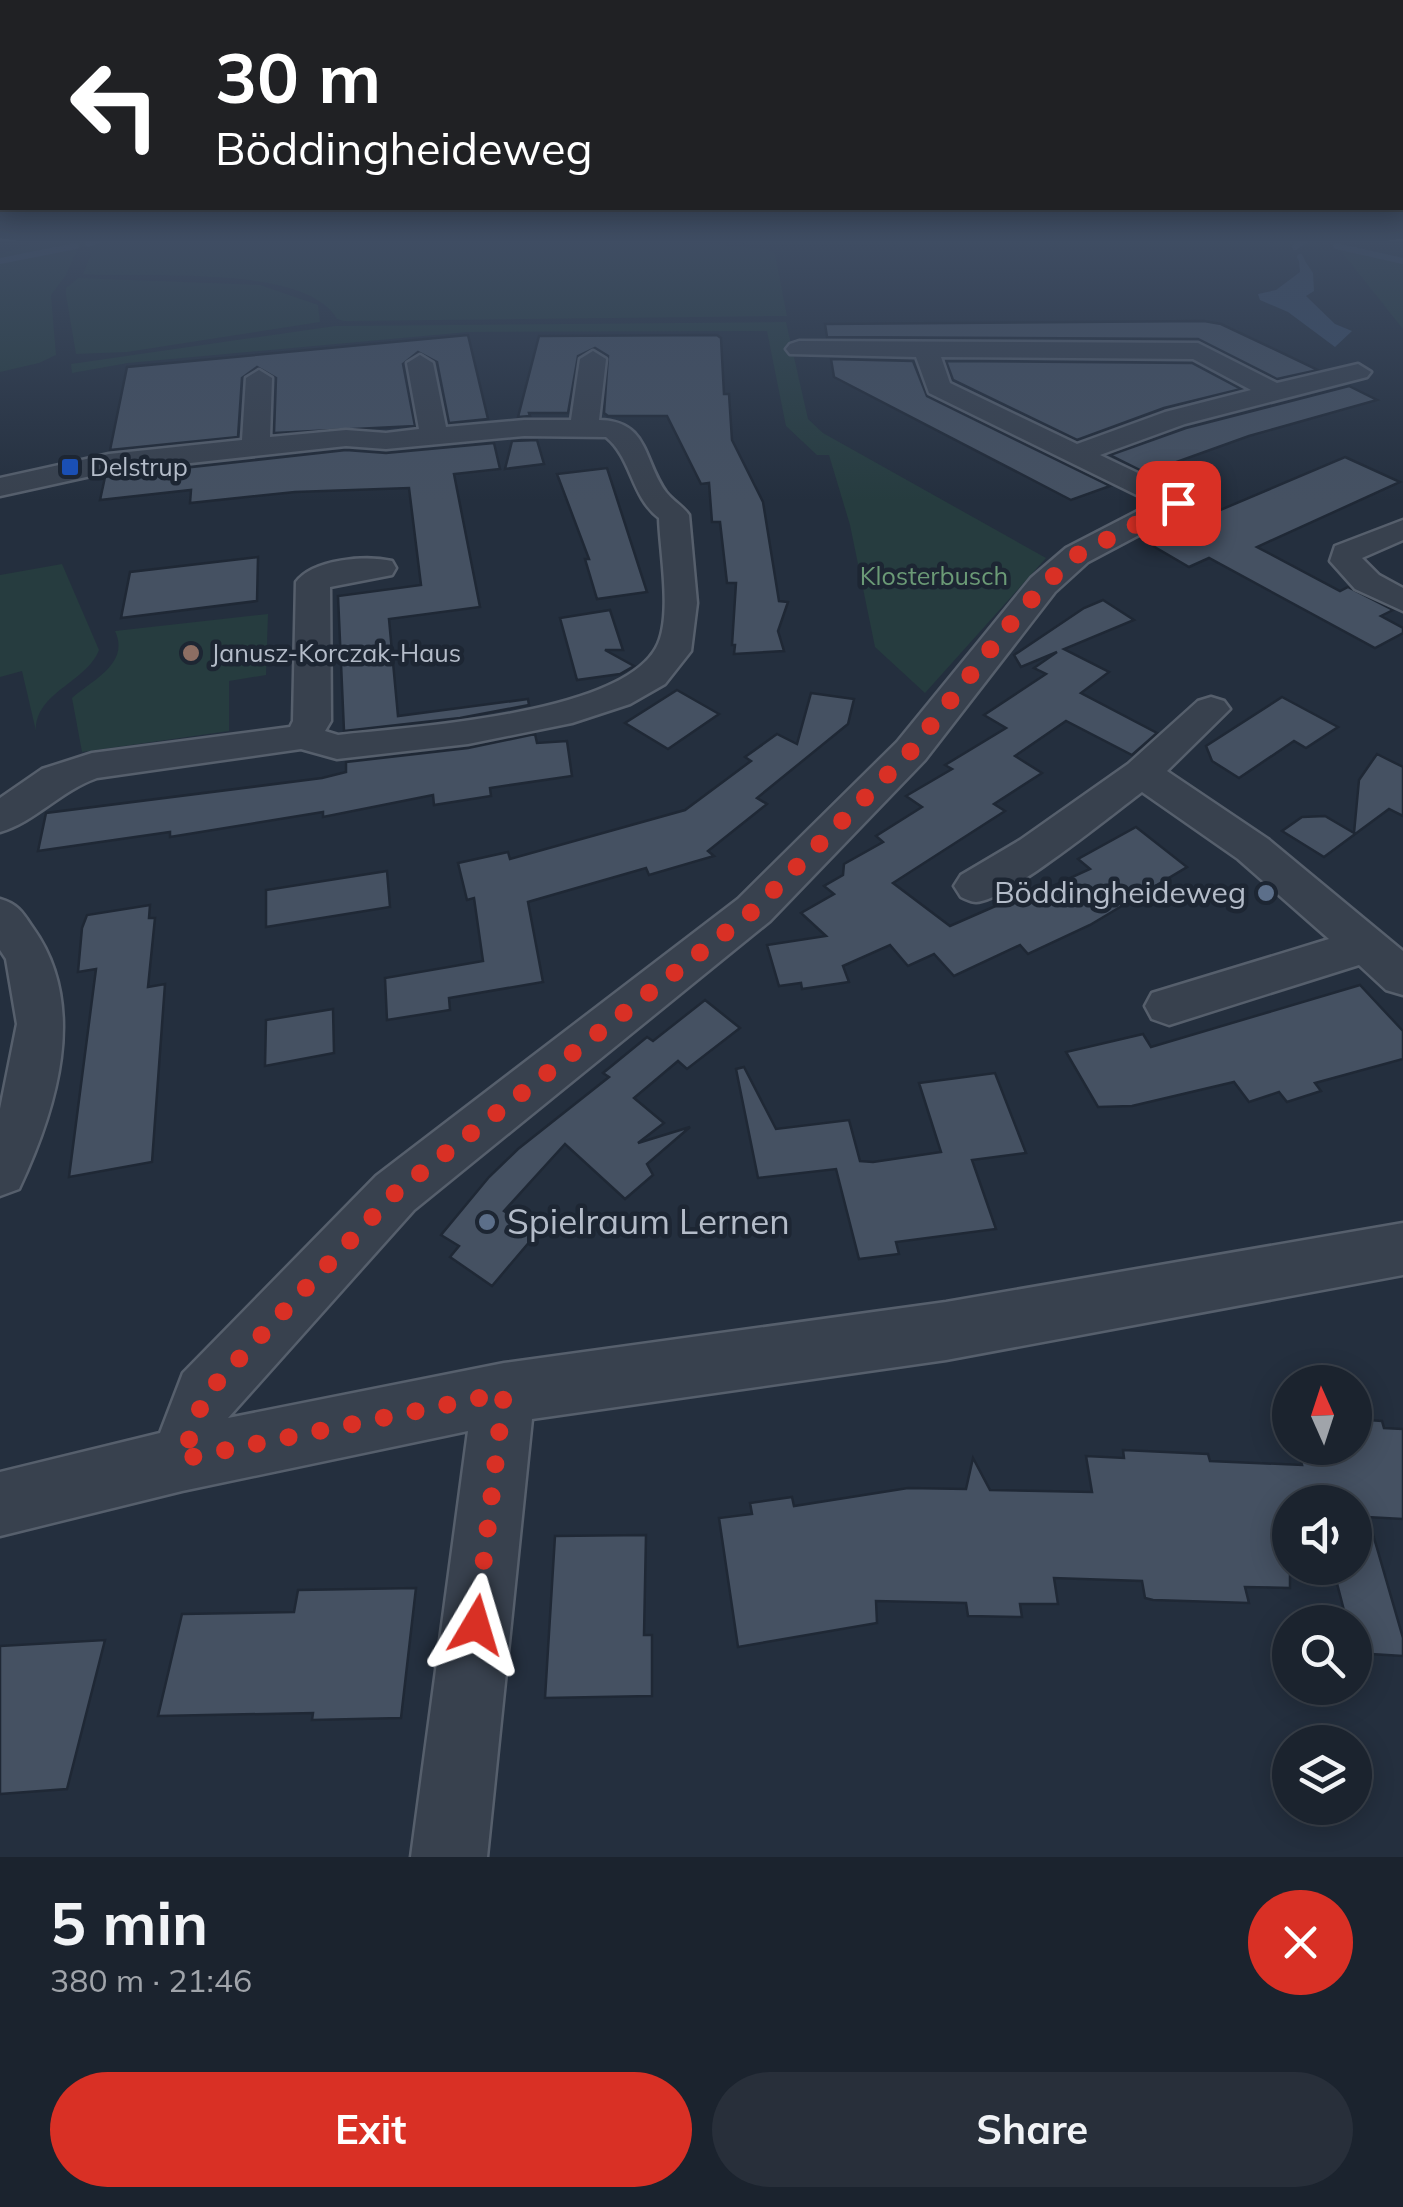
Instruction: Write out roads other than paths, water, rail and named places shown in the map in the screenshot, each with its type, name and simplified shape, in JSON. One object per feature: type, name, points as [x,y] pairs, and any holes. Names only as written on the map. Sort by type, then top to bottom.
[{"type":"street","points":[[799,349],[1198,351],[1274,392]]},
{"type":"street","points":[[182,1459],[205,1395],[395,1193],[754,910],[911,751],[1007,628],[1044,585],[1077,555],[1178,503],[902,370],[895,349]]},
{"type":"street","points":[[926,349],[938,387]]},
{"type":"street","points":[[584,427],[593,359]]},
{"type":"street","points":[[420,363],[434,436]]},
{"type":"street","points":[[1075,454],[1176,418],[1358,372]]},
{"type":"street","points":[[256,446],[259,378]]},
{"type":"street","points":[[0,487],[109,463],[256,446],[346,438],[386,441],[584,427],[614,429],[625,436],[655,504],[674,515],[680,627],[672,654],[648,682],[576,713],[337,746],[302,737],[92,766],[56,778],[0,818]]},
{"type":"street","points":[[1403,528],[1346,553],[1346,561],[1367,582],[1403,601]]},
{"type":"street","points":[[302,737],[312,721],[313,582],[332,573],[380,568]]},
{"type":"street","points":[[976,886],[1035,850],[1142,774],[1211,709]]},
{"type":"street","points":[[1142,774],[1253,849],[1403,977]]},
{"type":"street","points":[[0,915],[28,956],[40,1024],[25,1112],[0,1172]]},
{"type":"street","points":[[1169,1006],[1368,945]]},
{"type":"street","points":[[0,1504],[182,1459],[504,1393],[946,1330],[1403,1249]]},
{"type":"street","points":[[449,1857],[504,1393]]},
{"type":"water","points":[[1309,328],[1352,331],[1335,347]]},
{"type":"place","name":"Delstrup","points":[[70,467]]},
{"type":"place","name":"Janusz-Korczak-Haus","points":[[191,653]]},
{"type":"place","name":"Böddingheideweg","points":[[1266,893]]},
{"type":"place","name":"Spielraum Lernen","points":[[487,1222]]},
{"type":"park label","name":"Klosterbusch","points":[[934,576]]}]
